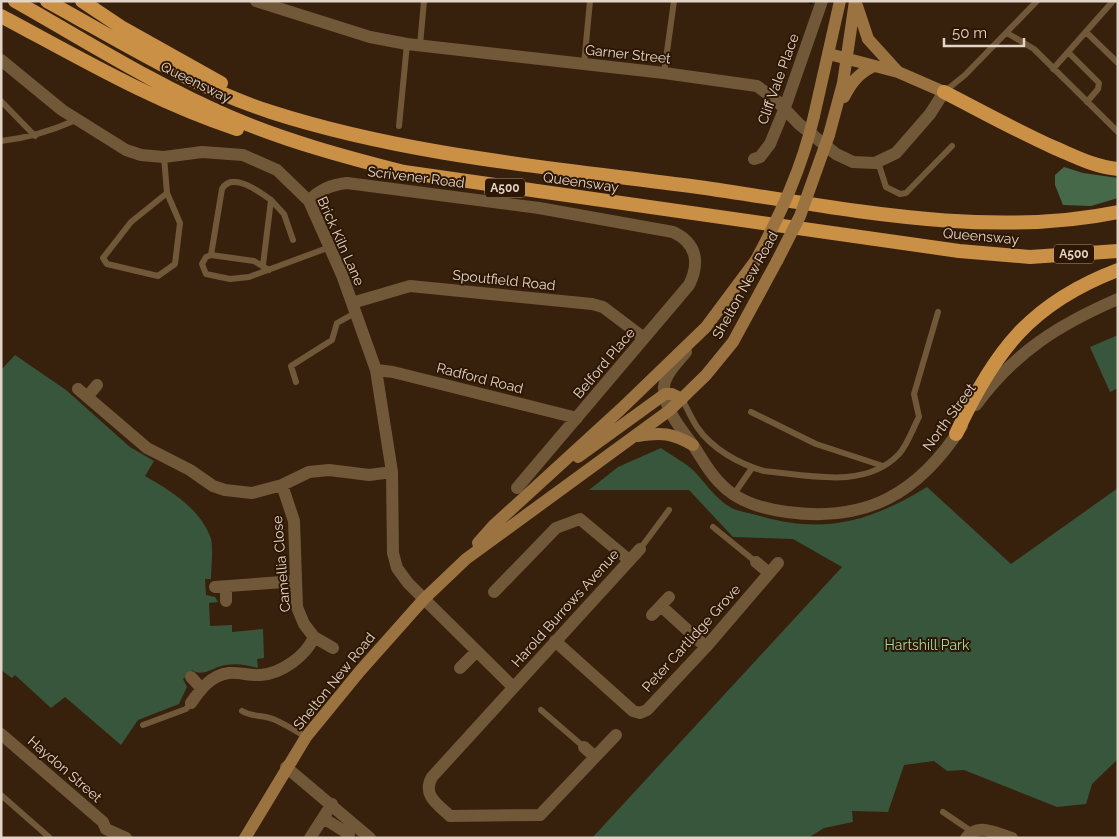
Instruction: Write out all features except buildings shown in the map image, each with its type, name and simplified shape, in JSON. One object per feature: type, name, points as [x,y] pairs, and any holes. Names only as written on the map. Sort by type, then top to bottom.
[{"type":"highway","name":"Queensway","points":[[15,1],[124,64],[196,101],[256,128],[335,154],[404,172],[950,250],[1030,257],[1118,251]]},
{"type":"highway","name":"Queensway","points":[[47,1],[172,71],[260,108],[329,130],[452,154],[952,220],[1042,224],[1118,212]]},
{"type":"highway","points":[[82,1],[120,27],[218,82],[329,130]]},
{"type":"highway","points":[[1,16],[130,84],[186,110],[283,143],[335,154]]},
{"type":"highway","points":[[944,92],[1064,152],[1094,165],[1118,169]]},
{"type":"highway","points":[[956,434],[988,373],[1017,335],[1041,310],[1066,294],[1118,270]]},
{"type":"main road","name":"Shelton New Road","points":[[245,838],[286,767],[306,737],[360,671],[424,599],[466,559],[493,526],[706,327],[756,260],[782,211],[799,171],[829,54],[840,1]]},
{"type":"main road","name":"Shelton New Road","points":[[466,559],[670,410],[733,342],[800,216],[836,116],[848,59],[855,1]]},
{"type":"main road","points":[[855,1],[868,39],[878,53],[898,72]]},
{"type":"main road","points":[[829,54],[872,67],[898,72],[944,92]]},
{"type":"main road","points":[[836,116],[851,84],[862,72],[872,67]]},
{"type":"main road","points":[[543,481],[665,394],[672,394],[682,399]]},
{"type":"main road","points":[[633,437],[657,432],[676,435],[693,445]]},
{"type":"street","name":"Garner Street","points":[[256,1],[352,32],[407,44],[664,72],[757,86],[842,158],[853,162],[878,162]]},
{"type":"street","name":"Cliff Vale Place","points":[[754,158],[760,157],[764,153],[784,110],[822,1]]},
{"type":"street","name":"Brick Kiln Lane","points":[[1,60],[76,120],[126,150],[164,157],[202,152],[226,152],[243,155],[276,170],[309,201],[330,247],[376,370],[392,472],[393,553],[396,568],[476,652],[513,687]]},
{"type":"street","points":[[878,162],[896,153],[930,114],[944,92]]},
{"type":"street","name":"Scrivener Road","points":[[309,201],[317,192],[333,185],[347,183],[529,206],[673,232],[682,236],[693,250]]},
{"type":"street","name":"Belford Place","points":[[517,488],[689,285],[696,272],[693,250]]},
{"type":"street","name":"Spoutfield Road","points":[[354,308],[410,286],[592,304],[603,307],[644,338]]},
{"type":"street","name":"North Street","points":[[665,394],[670,410],[718,482],[734,494],[751,504],[777,511],[816,516],[858,510],[882,503],[905,488],[941,456],[991,385],[1009,365],[1057,328],[1118,299]]},
{"type":"street","points":[[665,394],[664,388],[670,373],[706,327]]},
{"type":"street","name":"Radford Road","points":[[376,370],[393,372],[577,418]]},
{"type":"street","points":[[96,385],[83,392],[147,448],[190,470],[213,486],[225,490],[252,493],[282,486],[309,472],[329,470],[369,475],[392,472]]},
{"type":"street","name":"Camellia Close","points":[[282,486],[294,521],[297,608],[304,624],[314,637],[333,648]]},
{"type":"street","points":[[494,592],[556,528],[582,514],[629,560]]},
{"type":"street","name":"Harold Burrows Avenue","points":[[595,757],[540,815],[450,816],[431,798],[427,785],[432,777],[513,687],[640,549]]},
{"type":"street","name":"Peter Cartlidge Grove","points":[[555,641],[633,711],[640,713],[647,710],[706,647],[773,568],[756,562]]},
{"type":"street","points":[[226,601],[221,587],[296,581]]},
{"type":"street","points":[[661,606],[706,647]]},
{"type":"street","points":[[191,704],[201,688],[210,681],[228,673],[261,676],[294,663],[311,646],[314,637]]},
{"type":"street","points":[[460,668],[476,652]]},
{"type":"street","points":[[191,677],[201,688]]},
{"type":"street","name":"Haydon Street","points":[[1,734],[103,822],[113,834]]},
{"type":"street","points":[[584,748],[595,757],[616,735]]},
{"type":"street","points":[[286,767],[371,837]]},
{"type":"street","points":[[310,838],[332,804]]},
{"type":"street","points":[[323,818],[349,834]]},
{"type":"street","points":[[969,834],[980,828],[1012,838]]},
{"type":"lane","points":[[420,45],[424,1]]},
{"type":"lane","points":[[584,64],[590,1]]},
{"type":"lane","points":[[664,72],[674,1]]},
{"type":"lane","points":[[944,92],[1007,33],[1037,1]]},
{"type":"lane","points":[[1053,69],[1113,1]]},
{"type":"lane","points":[[1086,32],[1118,63]]},
{"type":"lane","points":[[1007,33],[1024,41],[1118,132]]},
{"type":"lane","points":[[399,126],[407,44]]},
{"type":"lane","points":[[1068,52],[1099,83],[1098,89],[1087,102]]},
{"type":"lane","points":[[1,101],[35,136]]},
{"type":"lane","points":[[1,141],[35,136],[76,120]]},
{"type":"lane","points":[[878,162],[886,187],[900,194],[906,193],[952,146]]},
{"type":"lane","points":[[164,157],[167,193],[180,222],[175,264],[158,276],[107,264],[102,258],[131,222],[167,193]]},
{"type":"lane","points":[[211,255],[222,189],[225,183],[231,181],[242,183],[271,200],[284,214],[293,240]]},
{"type":"lane","points":[[266,267],[271,200]]},
{"type":"lane","points":[[266,267],[211,255],[206,257],[202,264],[203,271],[210,275],[238,280],[266,267],[330,247]]},
{"type":"lane","points":[[296,382],[291,366],[332,340],[337,322],[354,308]]},
{"type":"lane","points":[[682,399],[698,429],[712,444],[752,468],[764,471],[848,478],[871,472],[883,466],[900,453],[919,416],[914,394],[938,312]]},
{"type":"lane","points":[[751,412],[816,444],[883,466]]},
{"type":"lane","points":[[734,494],[752,468]]},
{"type":"lane","points":[[640,549],[668,510]]},
{"type":"lane","points":[[713,528],[756,562]]},
{"type":"lane","points":[[143,725],[186,709],[191,704]]},
{"type":"lane","points":[[541,710],[584,748]]},
{"type":"lane","points":[[242,711],[252,717],[263,716],[274,720],[306,737]]},
{"type":"lane","points":[[1,796],[50,838]]},
{"type":"lane","points":[[943,812],[969,834]]},
{"type":"green space","points":[[1064,167],[1083,173],[1118,178],[1118,198],[1091,206],[1063,205],[1055,185],[1055,175]]},
{"type":"green space","points":[[1118,335],[1118,388],[1110,392],[1090,347]]},
{"type":"green space","points":[[15,355],[66,390],[130,447],[154,461],[145,476],[174,494],[198,516],[210,536],[212,545],[211,579],[205,579],[206,595],[215,597],[218,602],[209,603],[210,626],[232,625],[232,632],[263,629],[264,658],[257,659],[258,668],[234,664],[200,673],[192,670],[183,679],[187,687],[179,704],[138,720],[121,745],[65,697],[51,708],[15,675],[12,678],[1,670],[1,370]]},
{"type":"green space","name":"Hartshill Park","points":[[661,448],[695,472],[716,496],[733,509],[784,522],[827,524],[847,521],[886,509],[927,487],[1011,564],[1118,488],[1118,759],[1092,784],[1086,804],[1057,807],[964,770],[947,771],[934,761],[904,765],[888,812],[852,811],[853,822],[824,828],[808,838],[592,838],[842,567],[793,539],[733,537],[689,490],[589,490],[618,467]]}]
